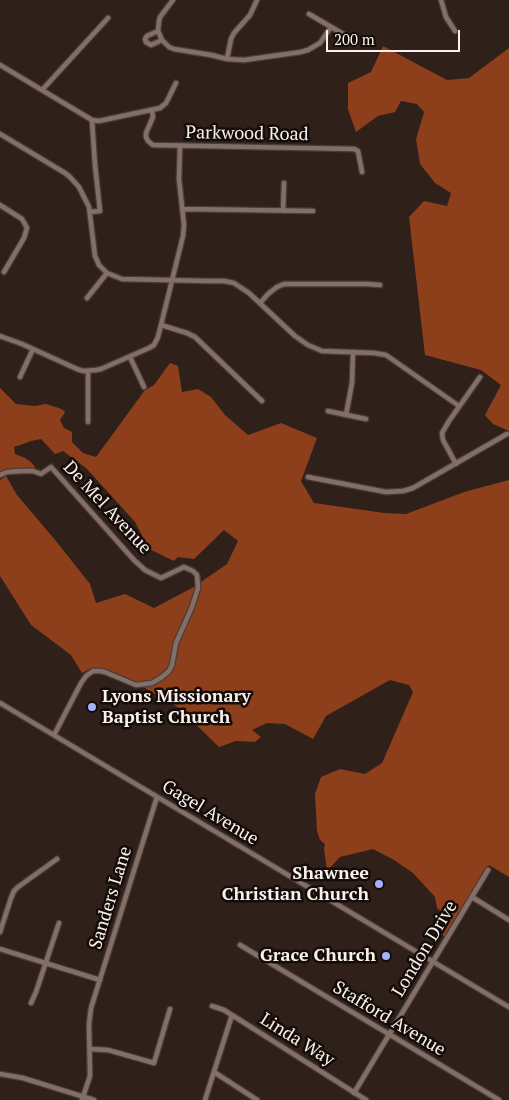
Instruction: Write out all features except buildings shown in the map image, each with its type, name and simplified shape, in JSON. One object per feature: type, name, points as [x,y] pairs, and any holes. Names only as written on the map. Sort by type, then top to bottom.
[{"type":"street","points":[[173,0],[160,17],[158,31],[162,40],[169,47],[227,59],[244,60],[308,50],[320,43],[331,27]]},
{"type":"street","points":[[227,59],[234,33],[250,15],[257,0]]},
{"type":"street","points":[[441,0],[446,17],[455,31]]},
{"type":"street","points":[[309,14],[350,38]]},
{"type":"street","points":[[42,90],[108,18]]},
{"type":"street","points":[[158,31],[147,36],[146,42],[151,44],[162,40]]},
{"type":"street","points":[[0,65],[92,120],[99,121],[152,111],[163,106],[176,82]]},
{"type":"street","name":"Parkwood Road","points":[[152,111],[153,117],[146,137],[148,142],[153,145],[354,149],[358,151],[362,172]]},
{"type":"street","points":[[90,212],[100,211],[94,165],[92,120]]},
{"type":"street","points":[[0,134],[70,177],[83,192],[90,212],[93,250],[99,265],[108,272],[122,279],[215,281],[234,284],[242,288],[295,336],[308,345],[322,351],[381,354],[390,358],[460,406]]},
{"type":"street","points":[[0,336],[83,371],[101,369],[154,345],[157,341],[183,236],[183,209],[179,179],[180,146]]},
{"type":"street","points":[[283,210],[284,183]]},
{"type":"street","points":[[0,206],[19,216],[27,228],[24,238],[4,272]]},
{"type":"street","points":[[183,209],[313,211]]},
{"type":"street","points":[[86,298],[108,272]]},
{"type":"street","points":[[260,303],[268,294],[284,284],[380,285]]},
{"type":"street","points":[[161,325],[195,337],[262,401]]},
{"type":"street","points":[[20,376],[33,349]]},
{"type":"street","points":[[346,415],[352,383],[353,352]]},
{"type":"street","points":[[130,357],[144,387]]},
{"type":"street","points":[[88,371],[88,422]]},
{"type":"street","points":[[456,464],[443,440],[443,429],[480,377]]},
{"type":"street","points":[[328,411],[366,419]]},
{"type":"street","points":[[308,477],[381,491],[397,492],[413,488],[507,434]]},
{"type":"street","name":"De Mel Avenue","points":[[0,475],[7,472],[21,471],[33,471],[40,474],[51,467],[145,570],[161,578],[184,567],[197,575],[198,588],[176,643],[172,666],[169,671],[162,678],[136,685],[100,670],[93,671],[81,683],[54,735]]},
{"type":"street","name":"Gagel Avenue","points":[[0,703],[509,1007]]},
{"type":"street","name":"Sanders Lane","points":[[83,1098],[90,1076],[89,1024],[91,1008],[157,797]]},
{"type":"street","points":[[0,932],[10,898],[14,891],[57,859]]},
{"type":"street","name":"London Drive","points":[[354,1093],[488,870]]},
{"type":"street","points":[[472,897],[509,920]]},
{"type":"street","points":[[31,1003],[60,923]]},
{"type":"street","name":"Stafford Avenue","points":[[240,945],[499,1100]]},
{"type":"street","points":[[0,949],[100,980]]},
{"type":"street","name":"Linda Way","points":[[212,1006],[224,1010],[366,1100]]},
{"type":"street","points":[[90,1049],[108,1050],[154,1063],[170,1009]]},
{"type":"street","points":[[205,1100],[232,1015]]},
{"type":"street","points":[[214,1072],[257,1100]]},
{"type":"street","points":[[0,1074],[23,1078],[94,1100]]},
{"type":"shaded area","points":[[383,46],[447,80],[469,78],[509,48],[509,431],[493,424],[485,415],[501,385],[481,370],[425,355],[409,217],[424,201],[447,206],[451,193],[435,183],[420,164],[416,139],[424,112],[417,104],[401,101],[395,112],[378,116],[356,132],[348,109],[348,83],[371,72]]},
{"type":"shaded area","points":[[170,363],[178,366],[182,392],[198,389],[211,397],[225,415],[248,435],[281,423],[317,438],[301,481],[314,503],[384,513],[406,514],[464,492],[509,480],[509,877],[489,865],[446,937],[443,936],[443,913],[437,908],[435,897],[413,873],[373,849],[340,857],[327,871],[325,844],[320,840],[317,831],[315,794],[321,777],[340,769],[365,774],[382,763],[413,692],[409,685],[390,680],[326,716],[313,739],[285,724],[267,723],[252,730],[261,737],[255,742],[236,741],[219,747],[179,708],[124,676],[92,668],[82,673],[71,655],[31,625],[0,576],[0,480],[6,476],[17,495],[90,584],[96,603],[125,594],[154,608],[192,588],[227,564],[238,541],[224,530],[194,559],[178,557],[174,561],[149,549],[135,522],[87,469],[63,451],[55,454],[41,439],[14,447],[15,454],[32,463],[35,467],[34,470],[0,473],[0,388],[16,404],[35,406],[46,404],[65,411],[60,420],[64,428],[72,432],[72,442],[83,453],[96,457],[145,390],[154,385]]},
{"type":"place","name":"Lyons Missionary Baptist Church","points":[[92,707]]},
{"type":"place","name":"Shawnee Christian Church","points":[[379,884]]},
{"type":"place","name":"Grace Church","points":[[386,956]]}]
